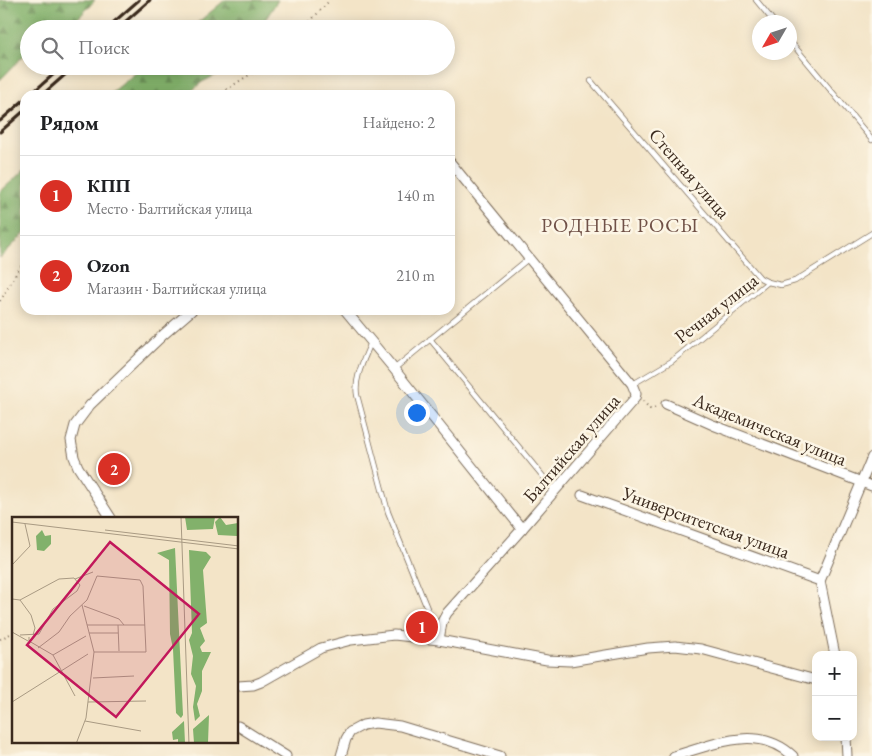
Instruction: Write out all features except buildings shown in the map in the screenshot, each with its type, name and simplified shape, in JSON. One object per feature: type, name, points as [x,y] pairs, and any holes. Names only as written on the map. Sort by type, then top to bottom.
[{"type":"street","points":[[455,168],[632,384]]},
{"type":"street","points":[[110,517],[78,467],[74,457],[71,440],[75,425],[90,406],[186,315]]},
{"type":"street","name":"Балтийская улица","points":[[349,315],[522,529]]},
{"type":"street","name":"Балтийская улица","points":[[439,640],[440,628],[447,613],[635,398],[636,394],[632,384]]},
{"type":"street","name":"Академическая улица","points":[[666,404],[713,425],[872,486]]},
{"type":"street","points":[[834,651],[820,581],[872,456]]},
{"type":"street","name":"Университетская улица","points":[[582,495],[820,581]]},
{"type":"street","points":[[239,686],[253,685],[270,678],[308,654],[335,644],[369,637],[394,635],[439,640],[547,660],[570,661],[648,648],[675,646],[702,649],[812,679]]},
{"type":"street","points":[[341,756],[346,739],[353,729],[375,723],[395,725],[500,756]]},
{"type":"street","points":[[239,727],[286,756]]},
{"type":"street","points":[[674,756],[721,743],[754,738],[776,743],[793,756]]},
{"type":"street","points":[[846,741],[847,756]]},
{"type":"lane","points":[[756,0],[768,15]]},
{"type":"lane","points":[[797,49],[872,140]]},
{"type":"lane","name":"Степная улица","points":[[591,81],[760,278],[768,282]]},
{"type":"lane","name":"Речная улица","points":[[632,384],[667,365],[768,282],[781,285],[795,281],[872,233]]},
{"type":"lane","points":[[394,369],[528,259]]},
{"type":"lane","points":[[430,339],[555,491]]},
{"type":"lane","points":[[371,340],[358,378],[357,395],[388,512],[431,618],[440,628]]},
{"type":"path","points":[[311,20],[330,0]]},
{"type":"path","points":[[226,90],[249,75]]},
{"type":"path","points":[[0,301],[20,267]]},
{"type":"path","points":[[636,394],[650,409],[666,404]]},
{"type":"path","points":[[0,639],[12,633]]},
{"type":"green space","points":[[0,0],[95,0],[75,20],[20,20],[20,59],[0,80]]},
{"type":"green space","points":[[225,0],[278,0],[265,20],[201,20]]},
{"type":"green space","points":[[133,75],[216,75],[202,82],[193,90],[115,90]]},
{"type":"green space","points":[[20,174],[20,238],[0,258],[0,192]]},
{"type":"railway","points":[[116,20],[139,0]]},
{"type":"railway","points":[[127,20],[150,0]]},
{"type":"railway","points":[[36,90],[53,75]]},
{"type":"railway","points":[[48,90],[65,75]]},
{"type":"railway","points":[[0,121],[20,103]]},
{"type":"railway","points":[[0,132],[20,114]]},
{"type":"place","name":"Ozon","points":[[114,469]]},
{"type":"place","name":"КПП","points":[[422,627]]},
{"type":"district","name":"РОДНЫЕ РОСЫ","points":[[620,225]]}]
